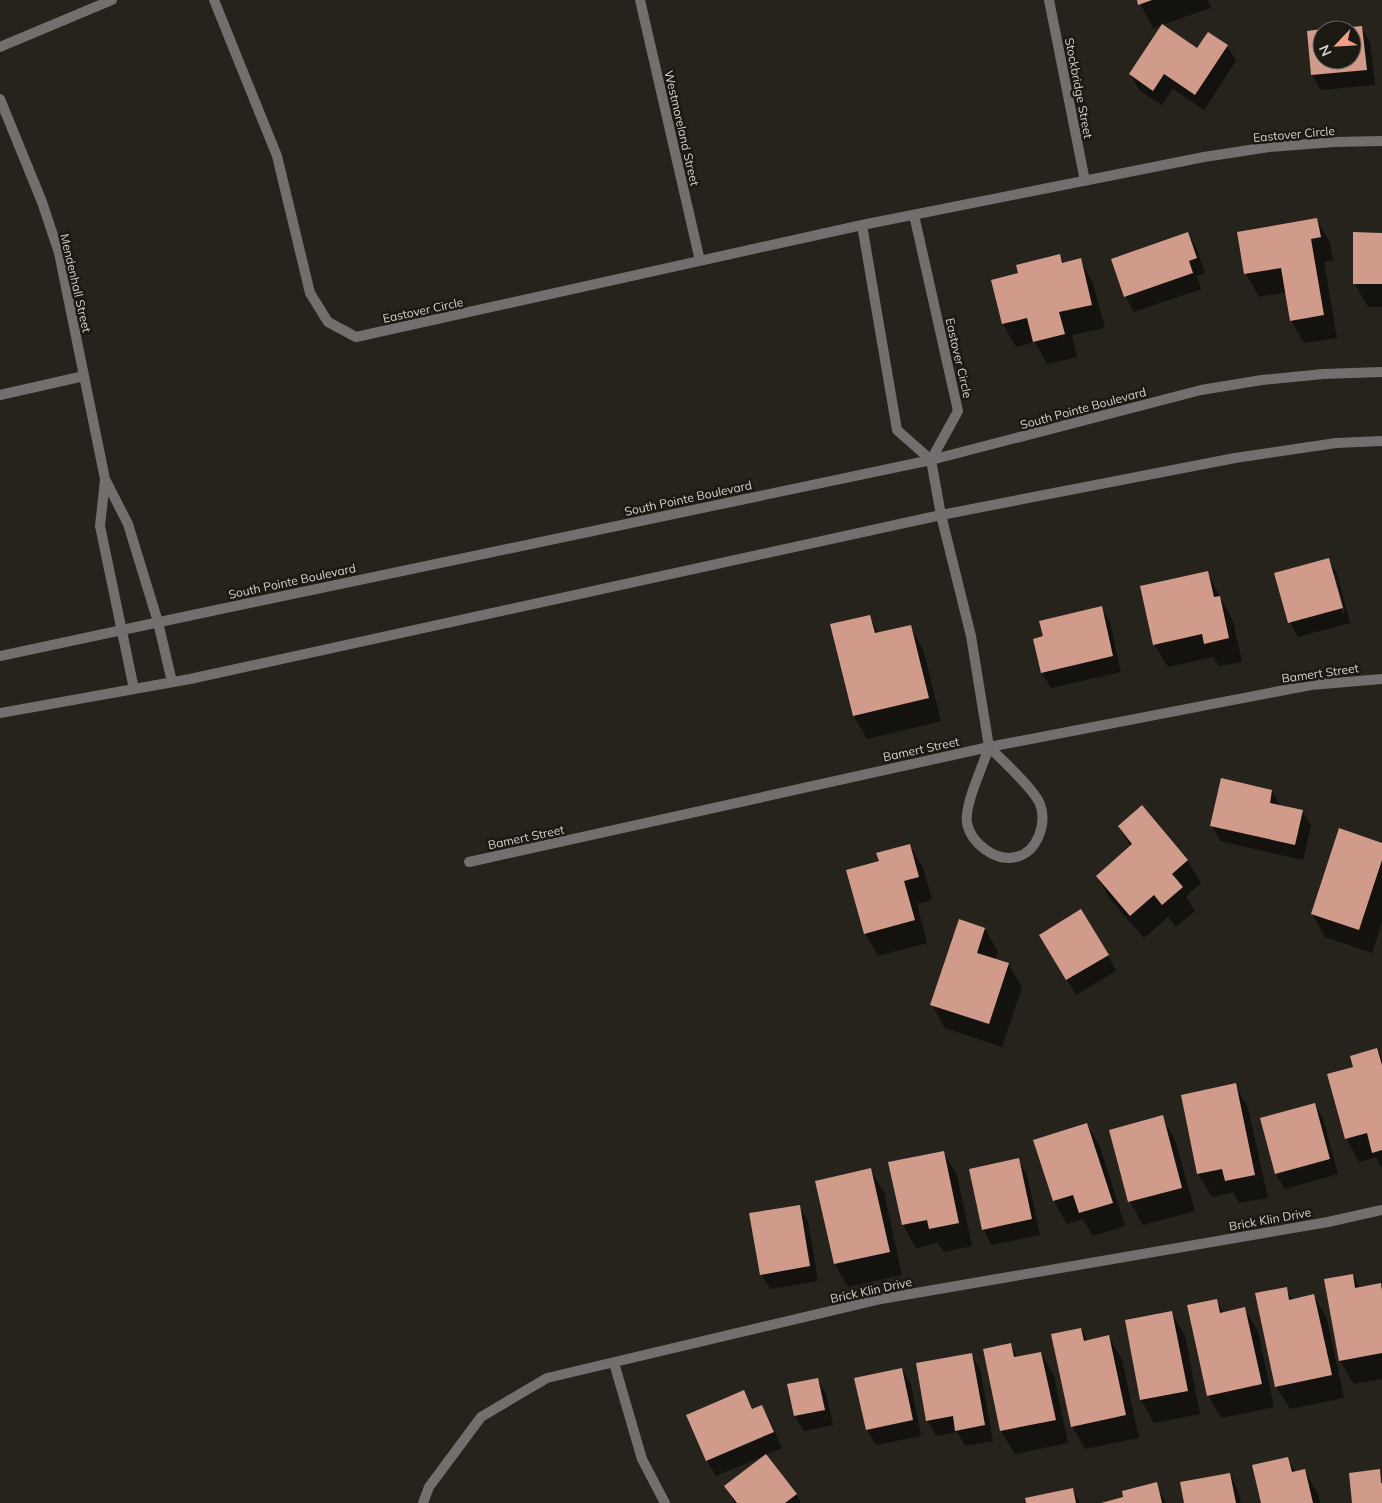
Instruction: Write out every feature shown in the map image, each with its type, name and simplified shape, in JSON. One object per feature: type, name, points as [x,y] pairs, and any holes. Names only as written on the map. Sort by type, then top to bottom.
[{"type":"street","points":[[0,47],[112,0]]},
{"type":"street","name":"Eastover Circle","points":[[214,0],[277,156],[310,293],[328,322],[356,337],[862,225],[1204,157],[1269,147],[1334,142],[1382,141]]},
{"type":"street","name":"Westmoreland Street","points":[[640,0],[700,261]]},
{"type":"street","name":"Stockbridge Street","points":[[1049,0],[1085,181]]},
{"type":"street","name":"Mendenhall Street","points":[[0,99],[42,202],[59,252],[105,479],[128,524],[158,622],[172,682]]},
{"type":"street","name":"Eastover Circle","points":[[914,215],[958,411],[931,460]]},
{"type":"street","points":[[862,225],[897,430],[931,460],[941,515],[971,636],[989,747],[967,810],[968,823],[972,836],[980,846],[992,854],[1016,857],[1028,850],[1036,841],[1043,816],[1039,802],[1032,792],[989,747]]},
{"type":"street","name":"South Pointe Boulevard","points":[[0,656],[931,460],[1201,390],[1262,380],[1323,374],[1382,372]]},
{"type":"street","points":[[0,395],[84,376]]},
{"type":"street","points":[[0,713],[172,682],[941,515],[1235,458],[1336,443],[1382,441]]},
{"type":"street","name":"Mendenhall Street","points":[[105,479],[100,526],[134,689]]},
{"type":"street","name":"Bamert Street","points":[[469,862],[989,747],[1311,685],[1382,679]]},
{"type":"street","name":"Brick Klin Drive","points":[[423,1503],[429,1487],[481,1417],[547,1378],[880,1299],[1318,1223],[1382,1210]]},
{"type":"street","points":[[614,1363],[642,1459],[665,1503]]},
{"type":"building","points":[[1137,0],[1152,0],[1138,5]]},
{"type":"building","points":[[1162,24],[1197,48],[1208,32],[1228,45],[1195,95],[1164,74],[1153,91],[1129,74]]},
{"type":"building","points":[[1362,26],[1367,70],[1311,75],[1307,31],[1312,30],[1312,70],[1362,70]]},
{"type":"building","points":[[1317,218],[1321,237],[1311,239],[1324,315],[1290,321],[1281,268],[1244,274],[1237,232]]},
{"type":"building","points":[[1188,232],[1197,258],[1189,261],[1193,273],[1124,297],[1111,259]]},
{"type":"building","points":[[1353,232],[1382,233],[1382,284],[1353,284]]},
{"type":"building","points":[[1060,254],[1062,263],[1081,258],[1092,305],[1059,312],[1065,334],[1033,342],[1027,318],[1002,324],[991,280],[1018,273],[1016,265]]},
{"type":"building","points":[[1329,558],[1343,608],[1288,623],[1274,573]]},
{"type":"building","points":[[1208,571],[1214,597],[1220,596],[1229,638],[1204,644],[1202,634],[1153,645],[1140,586]]},
{"type":"building","points":[[1102,606],[1113,656],[1041,673],[1033,639],[1043,636],[1039,621]]},
{"type":"building","points":[[870,615],[875,633],[911,625],[929,698],[853,716],[830,624]]},
{"type":"building","points":[[1221,778],[1272,790],[1270,803],[1303,810],[1295,845],[1210,826]]},
{"type":"building","points":[[1142,805],[1188,860],[1172,874],[1183,887],[1162,905],[1154,895],[1130,916],[1096,876],[1132,844],[1118,826]]},
{"type":"building","points":[[1339,828],[1382,843],[1382,860],[1359,930],[1311,914]]},
{"type":"building","points":[[910,844],[919,877],[904,881],[915,920],[864,934],[846,870],[879,861],[876,853]]},
{"type":"building","points":[[1081,909],[1109,955],[1066,980],[1039,935]]},
{"type":"building","points":[[959,919],[985,928],[977,953],[1009,963],[989,1024],[930,1005]]},
{"type":"building","points":[[1377,1048],[1382,1065],[1382,1150],[1372,1153],[1367,1133],[1345,1139],[1327,1074],[1353,1067],[1350,1056]]},
{"type":"building","points":[[1236,1083],[1255,1175],[1225,1181],[1222,1169],[1197,1174],[1181,1095]]},
{"type":"building","points":[[1315,1103],[1330,1159],[1275,1174],[1260,1118]]},
{"type":"building","points":[[1163,1115],[1182,1188],[1128,1202],[1109,1130]]},
{"type":"building","points":[[1087,1123],[1113,1203],[1079,1213],[1073,1195],[1053,1201],[1033,1140]]},
{"type":"building","points":[[944,1151],[959,1223],[929,1229],[927,1220],[902,1225],[888,1162]]},
{"type":"building","points":[[1019,1158],[1032,1219],[982,1230],[969,1169]]},
{"type":"building","points":[[871,1168],[890,1252],[834,1264],[815,1181]]},
{"type":"building","points":[[800,1205],[810,1266],[760,1275],[749,1213]]},
{"type":"building","points":[[1353,1274],[1355,1288],[1381,1283],[1382,1353],[1339,1361],[1324,1279]]},
{"type":"building","points":[[1287,1287],[1289,1300],[1314,1294],[1332,1375],[1275,1387],[1255,1293]]},
{"type":"building","points":[[1217,1299],[1220,1313],[1245,1307],[1262,1384],[1207,1396],[1187,1305]]},
{"type":"building","points":[[1172,1311],[1188,1391],[1140,1400],[1125,1320]]},
{"type":"building","points":[[1081,1328],[1084,1341],[1109,1335],[1126,1415],[1071,1427],[1051,1334]]},
{"type":"building","points":[[1011,1343],[1014,1357],[1041,1352],[1056,1420],[1000,1431],[983,1349]]},
{"type":"building","points":[[972,1353],[985,1425],[955,1431],[953,1416],[926,1421],[916,1363]]},
{"type":"building","points":[[902,1368],[913,1420],[866,1430],[854,1378]]},
{"type":"building","points":[[818,1378],[825,1410],[794,1416],[787,1384]]},
{"type":"building","points":[[744,1390],[752,1409],[762,1405],[774,1432],[706,1461],[686,1415]]},
{"type":"building","points":[[766,1454],[797,1494],[785,1503],[737,1503],[724,1486]]},
{"type":"building","points":[[1288,1457],[1292,1472],[1305,1469],[1313,1503],[1261,1503],[1252,1465]]},
{"type":"building","points":[[1380,1469],[1382,1503],[1352,1503],[1349,1473]]},
{"type":"building","points":[[1230,1473],[1236,1503],[1184,1503],[1180,1482]]},
{"type":"building","points":[[1157,1482],[1162,1503],[1101,1503],[1123,1497],[1122,1491]]},
{"type":"building","points":[[1073,1488],[1076,1503],[1026,1503],[1025,1498]]}]
